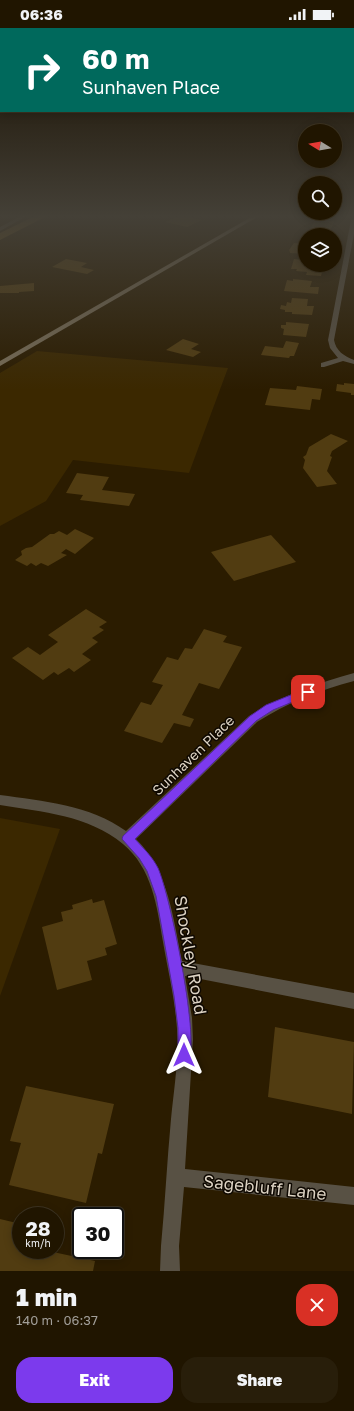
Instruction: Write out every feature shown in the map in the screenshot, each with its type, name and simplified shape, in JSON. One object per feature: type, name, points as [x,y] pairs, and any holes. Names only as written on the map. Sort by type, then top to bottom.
[{"type":"main road","points":[[0,364],[156,274]]},
{"type":"street","points":[[344,274],[331,340],[333,349],[344,358],[354,362]]},
{"type":"street","points":[[324,365],[344,358]]},
{"type":"street","name":"Sunhaven Place","points":[[127,839],[253,719],[270,708],[295,696],[354,677]]},
{"type":"street","name":"Shockley Road","points":[[0,800],[66,811],[91,818],[110,827],[127,839],[143,854],[152,869],[162,896],[184,1028],[184,1068],[170,1246],[170,1271]]},
{"type":"street","points":[[175,967],[354,1001]]},
{"type":"street","name":"Sagebluff Lane","points":[[176,1177],[354,1196]]},
{"type":"shaded area","points":[[37,351],[228,368],[189,473],[73,460],[46,501],[0,526],[0,373]]},
{"type":"shaded area","points":[[0,818],[60,829],[0,996]]},
{"type":"building","points":[[321,274],[321,276],[306,275]]},
{"type":"building","points":[[293,279],[312,281],[310,287],[319,287],[318,294],[284,291],[287,280],[293,281]]},
{"type":"building","points":[[34,283],[34,291],[0,293],[0,286]]},
{"type":"building","points":[[292,298],[308,299],[307,306],[314,306],[312,315],[292,314],[292,312],[285,312],[285,310],[280,309],[281,305],[286,306],[287,302],[291,303]]},
{"type":"building","points":[[286,322],[309,324],[306,337],[283,335],[284,329],[281,328],[281,325],[286,325]]},
{"type":"building","points":[[183,339],[199,344],[191,349],[201,352],[193,357],[166,350]]},
{"type":"building","points":[[286,341],[299,343],[294,356],[290,356],[289,358],[261,355],[265,346],[283,348]]},
{"type":"building","points":[[344,383],[354,384],[354,395],[351,395],[351,393],[336,391],[337,384],[344,385]]},
{"type":"building","points":[[297,386],[322,389],[320,400],[312,399],[310,410],[265,405],[270,388],[296,390]]},
{"type":"building","points":[[331,434],[348,441],[332,451],[330,456],[332,457],[327,471],[337,484],[317,487],[303,468],[305,460],[303,457],[306,455],[309,447]]},
{"type":"building","points":[[77,473],[109,477],[102,490],[135,494],[129,506],[80,500],[83,495],[66,493]]},
{"type":"building","points":[[75,529],[94,538],[75,554],[66,549],[61,553],[67,555],[48,566],[41,563],[36,566],[31,563],[27,566],[15,560],[22,555],[21,551],[32,547],[50,534],[54,534],[59,531],[67,535]]},
{"type":"building","points":[[271,535],[296,562],[234,581],[211,552]]},
{"type":"building","points":[[86,609],[107,622],[99,627],[104,630],[92,638],[98,642],[82,654],[91,660],[74,672],[69,668],[58,675],[54,672],[43,680],[12,658],[28,647],[40,655],[58,642],[48,635]]},
{"type":"building","points":[[204,629],[227,636],[223,642],[242,647],[219,689],[199,683],[182,715],[194,719],[190,727],[174,723],[162,743],[124,731],[141,702],[151,705],[163,685],[152,682],[167,657],[178,660],[185,648],[192,649]]},
{"type":"building","points":[[92,899],[93,903],[104,900],[117,944],[105,948],[107,955],[87,961],[92,980],[57,990],[42,927],[63,921],[61,912],[73,909],[72,905]]},
{"type":"building","points":[[275,1027],[354,1042],[352,1114],[268,1097]]},
{"type":"building","points":[[26,1086],[114,1104],[102,1154],[98,1153],[86,1203],[9,1185],[21,1143],[10,1141]]},
{"type":"building","points":[[0,1219],[12,1222],[12,1259],[64,1259],[64,1254],[72,1256],[72,1259],[95,1261],[93,1271],[0,1271]]},
{"type":"route","points":[[184,1055],[184,1028],[180,996],[162,896],[152,869],[143,854],[127,839],[253,719],[270,708],[295,696],[308,692]]}]
